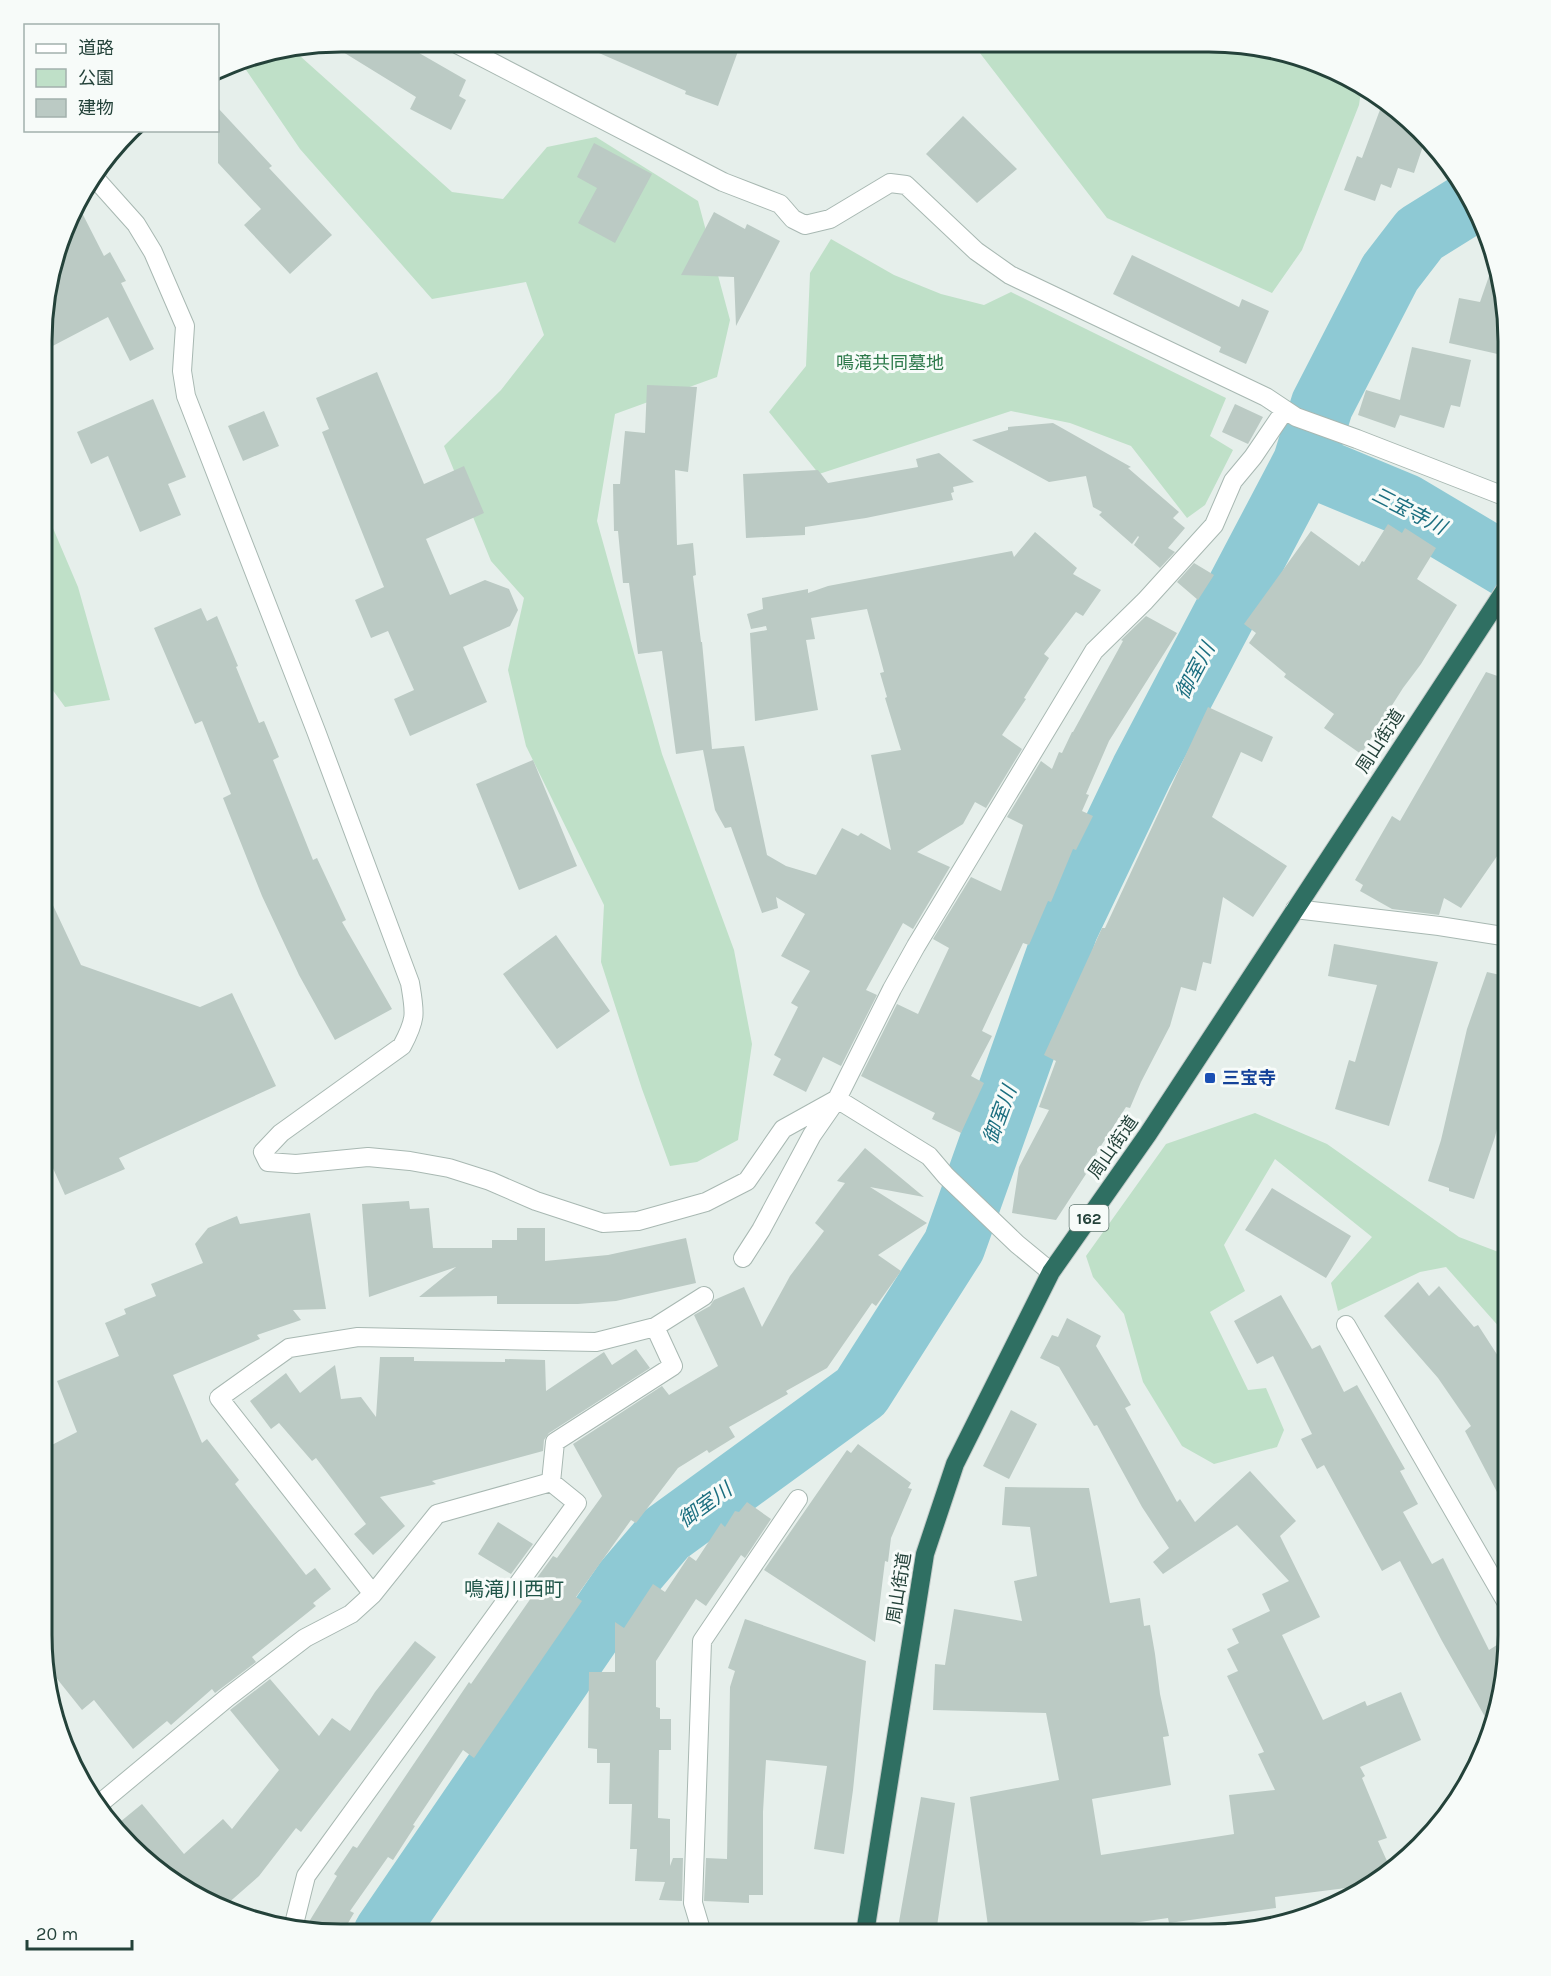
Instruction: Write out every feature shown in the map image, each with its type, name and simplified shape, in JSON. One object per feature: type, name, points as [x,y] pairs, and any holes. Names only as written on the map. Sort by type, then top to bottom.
[{"type":"highway","name":"周山街道","points":[[866,1924],[925,1554],[955,1464],[1052,1272],[1148,1134],[1498,601]]},
{"type":"street","points":[[472,52],[723,182],[780,204],[793,219],[805,225],[830,219],[890,183],[906,185],[976,251],[1010,275],[1266,397],[1291,413],[1498,494]]},
{"type":"street","points":[[100,183],[136,224],[153,252],[185,326],[182,371],[186,396],[316,731],[410,983],[414,1008],[413,1025],[402,1046],[281,1133],[263,1152],[268,1162],[296,1164],[368,1157],[410,1161],[449,1168],[490,1181],[536,1201],[603,1223],[638,1221],[706,1202],[747,1181],[783,1129],[837,1100]]},
{"type":"street","points":[[743,1258],[761,1230],[812,1135],[837,1100],[916,946],[1094,651],[1145,601],[1214,525],[1233,481],[1291,413]]},
{"type":"street","points":[[1295,909],[1498,935]]},
{"type":"street","points":[[837,1100],[929,1156],[946,1176],[1017,1244],[1052,1272]]},
{"type":"street","points":[[373,1594],[219,1398],[289,1348],[358,1337],[596,1342],[655,1327],[704,1296]]},
{"type":"street","points":[[1346,1326],[1498,1588]]},
{"type":"street","points":[[551,1482],[555,1442],[673,1366],[655,1327]]},
{"type":"street","points":[[104,1800],[228,1697],[305,1638],[351,1614],[373,1594],[436,1514],[551,1482]]},
{"type":"street","points":[[295,1920],[306,1876],[577,1503],[551,1482]]},
{"type":"street","points":[[699,1924],[693,1903],[702,1641],[798,1499]]},
{"type":"green space","points":[[979,52],[1209,52],[1247,55],[1302,68],[1337,82],[1360,95],[1359,105],[1302,250],[1272,293],[1107,218]]},
{"type":"green space","points":[[300,56],[452,192],[503,199],[547,147],[596,137],[698,201],[730,320],[717,377],[615,414],[597,521],[662,754],[734,950],[752,1044],[738,1140],[697,1162],[670,1166],[642,1089],[601,962],[604,905],[526,746],[508,670],[524,598],[491,561],[444,446],[501,390],[544,335],[526,282],[432,299],[300,149],[246,69],[267,62]]},
{"type":"green space","name":"鳴滝共同墓地","points":[[831,239],[894,275],[941,294],[984,305],[1011,292],[1226,398],[1210,436],[1233,450],[1205,505],[1187,518],[1131,446],[1070,423],[1011,411],[819,474],[769,412],[806,366],[810,273]]},
{"type":"green space","points":[[52,526],[78,587],[110,700],[65,707],[52,689]]},
{"type":"green space","points":[[1255,1113],[1327,1144],[1459,1237],[1498,1252],[1498,1326],[1446,1267],[1420,1272],[1338,1311],[1331,1283],[1372,1237],[1275,1159],[1224,1245],[1245,1291],[1210,1312],[1248,1390],[1266,1388],[1284,1430],[1277,1447],[1214,1464],[1182,1446],[1143,1382],[1124,1314],[1093,1277],[1086,1256],[1166,1144]]},
{"type":"building","points":[[343,52],[417,52],[466,80],[459,96],[466,100],[451,130],[410,109],[416,97]]},
{"type":"building","points":[[597,52],[738,52],[718,106],[685,94],[686,91]]},
{"type":"building","points":[[219,109],[272,166],[269,168],[332,235],[290,274],[244,225],[261,209],[218,163]]},
{"type":"building","points":[[1380,109],[1423,147],[1414,173],[1398,168],[1391,188],[1381,184],[1375,201],[1344,190],[1357,156],[1362,158]]},
{"type":"building","points":[[963,116],[1017,169],[977,203],[926,154]]},
{"type":"building","points":[[594,143],[652,174],[615,243],[578,223],[597,188],[577,177]]},
{"type":"building","points":[[714,212],[745,229],[747,224],[780,241],[736,326],[734,277],[681,275]]},
{"type":"building","points":[[82,213],[104,256],[110,252],[126,281],[121,283],[154,349],[130,361],[108,317],[52,346],[55,304],[62,267]]},
{"type":"building","points":[[1132,255],[1239,307],[1242,299],[1269,311],[1246,364],[1219,352],[1221,347],[1113,294]]},
{"type":"building","points":[[1490,273],[1498,323],[1498,354],[1449,343],[1459,298],[1480,302]]},
{"type":"building","points":[[1412,347],[1471,360],[1460,407],[1451,405],[1444,428],[1400,415],[1395,428],[1358,415],[1366,390],[1400,400]]},
{"type":"building","points":[[377,372],[424,484],[464,466],[484,513],[426,539],[450,595],[485,580],[509,589],[518,610],[510,626],[463,647],[487,702],[410,736],[394,699],[414,690],[388,631],[371,638],[355,600],[384,587],[322,432],[329,429],[316,398]]},
{"type":"building","points":[[647,385],[697,387],[688,472],[675,470],[677,545],[693,543],[696,575],[693,576],[712,749],[744,746],[767,855],[786,866],[816,875],[842,828],[858,836],[861,833],[891,850],[871,755],[901,750],[885,698],[887,697],[880,673],[884,672],[867,609],[811,618],[815,639],[806,640],[818,710],[755,721],[750,633],[767,630],[766,626],[751,629],[747,614],[763,609],[762,598],[808,589],[808,593],[828,586],[1012,551],[1014,557],[1035,532],[1077,568],[1073,574],[1101,590],[1083,616],[1076,612],[1044,654],[1049,658],[1002,735],[1022,749],[986,808],[975,802],[963,824],[917,852],[950,867],[913,929],[903,923],[866,990],[877,995],[841,1066],[823,1057],[806,1092],[773,1075],[781,1059],[774,1055],[798,1007],[791,1003],[810,971],[781,956],[805,914],[776,897],[778,908],[762,913],[731,827],[725,828],[715,810],[703,750],[676,754],[662,651],[638,654],[629,583],[623,583],[618,531],[614,531],[613,484],[620,484],[625,431],[645,433]]},
{"type":"building","points":[[153,399],[186,477],[168,484],[181,515],[140,532],[108,456],[91,464],[77,432]]},
{"type":"building","points":[[1235,404],[1263,417],[1248,444],[1222,432]]},
{"type":"building","points":[[264,411],[279,446],[243,461],[228,426]]},
{"type":"building","points":[[1053,423],[1131,467],[1128,468],[1179,512],[1173,518],[1185,528],[1168,548],[1175,552],[1160,568],[1134,545],[1138,536],[1132,544],[1099,515],[1102,512],[1093,507],[1086,476],[1049,482],[972,440],[1008,430],[1008,427]]},
{"type":"building","points":[[939,453],[974,482],[953,487],[954,492],[951,493],[953,500],[866,518],[805,527],[805,535],[746,538],[743,474],[818,470],[828,483],[918,467],[916,459]]},
{"type":"building","points":[[1388,524],[1402,533],[1405,528],[1436,548],[1417,579],[1457,605],[1361,754],[1324,728],[1334,714],[1284,677],[1286,674],[1249,643],[1256,633],[1244,624],[1311,531],[1359,566],[1362,561],[1364,562]]},
{"type":"building","points":[[1194,563],[1214,575],[1198,600],[1177,582]]},
{"type":"building","points":[[201,608],[207,621],[217,616],[259,723],[264,721],[279,757],[273,760],[313,860],[317,858],[346,920],[342,922],[392,1009],[335,1040],[299,975],[262,896],[223,798],[231,794],[202,721],[195,724],[154,628]]},
{"type":"building","points":[[1146,616],[1177,633],[1109,741],[1086,794],[1089,795],[1082,811],[1093,816],[1076,850],[1073,849],[1051,902],[1048,901],[1029,945],[1023,943],[982,1031],[992,1036],[971,1076],[984,1083],[961,1133],[932,1119],[935,1113],[861,1076],[897,1004],[918,1014],[949,948],[933,939],[971,877],[1001,891],[1023,825],[1007,817],[1041,761],[1052,769],[1059,752],[1062,753],[1123,641],[1121,640]]},
{"type":"building","points":[[1486,672],[1498,676],[1498,855],[1461,908],[1444,898],[1439,915],[1392,909],[1360,891],[1363,885],[1355,880],[1392,816],[1400,821]]},
{"type":"building","points":[[1208,707],[1273,737],[1262,762],[1241,752],[1212,817],[1287,866],[1253,917],[1223,897],[1211,964],[1203,962],[1196,991],[1181,987],[1170,1026],[1130,1108],[1126,1107],[1056,1220],[1012,1213],[1019,1167],[1049,1110],[1039,1107],[1056,1061],[1044,1055]]},
{"type":"building","points":[[533,760],[577,866],[519,890],[476,784]]},
{"type":"building","points":[[52,903],[81,965],[200,1007],[232,993],[276,1086],[119,1158],[125,1169],[65,1195],[52,1166]]},
{"type":"building","points":[[556,935],[610,1011],[557,1049],[503,974]]},
{"type":"building","points":[[1334,944],[1438,962],[1389,1126],[1335,1109],[1349,1060],[1355,1062],[1377,985],[1328,976]]},
{"type":"building","points":[[1487,972],[1498,974],[1498,1125],[1474,1199],[1428,1181],[1441,1140],[1467,1029]]},
{"type":"building","points":[[865,1148],[924,1197],[870,1187],[927,1223],[878,1255],[901,1271],[876,1306],[872,1303],[827,1368],[786,1391],[788,1394],[729,1427],[735,1437],[709,1453],[707,1450],[678,1468],[636,1523],[631,1520],[576,1597],[582,1601],[474,1758],[463,1750],[413,1825],[415,1826],[393,1860],[388,1857],[350,1911],[354,1913],[347,1924],[309,1922],[337,1876],[334,1874],[353,1846],[357,1848],[469,1682],[471,1684],[531,1598],[528,1596],[533,1588],[531,1586],[553,1556],[557,1558],[602,1496],[573,1444],[662,1386],[669,1395],[718,1366],[694,1315],[710,1306],[714,1300],[744,1287],[762,1327],[790,1276],[824,1231],[815,1223],[845,1183],[837,1181]]},
{"type":"building","points":[[1272,1188],[1351,1236],[1326,1278],[1245,1230]]},
{"type":"building","points":[[409,1201],[410,1209],[429,1208],[433,1248],[492,1248],[492,1240],[517,1240],[517,1228],[545,1228],[545,1261],[608,1255],[686,1238],[696,1283],[616,1301],[578,1304],[497,1304],[497,1296],[419,1297],[456,1267],[369,1297],[362,1204]]},
{"type":"building","points":[[310,1213],[326,1309],[293,1310],[301,1320],[257,1335],[260,1339],[173,1375],[202,1443],[207,1439],[239,1480],[235,1484],[306,1575],[315,1568],[331,1589],[313,1603],[316,1606],[252,1657],[256,1662],[215,1693],[212,1689],[171,1725],[167,1721],[133,1749],[94,1700],[82,1710],[56,1677],[52,1634],[52,1445],[77,1432],[57,1381],[119,1356],[105,1323],[126,1314],[124,1309],[156,1296],[151,1284],[203,1263],[195,1244],[208,1228],[237,1216],[240,1224]]},
{"type":"building","points":[[1418,1282],[1429,1296],[1439,1286],[1474,1327],[1478,1325],[1498,1356],[1498,1494],[1465,1431],[1471,1426],[1438,1378],[1384,1316]]},
{"type":"building","points":[[1281,1295],[1312,1349],[1320,1345],[1344,1392],[1357,1385],[1405,1469],[1400,1471],[1418,1504],[1403,1512],[1432,1564],[1443,1558],[1489,1650],[1498,1644],[1493,1691],[1486,1718],[1400,1561],[1382,1571],[1324,1465],[1317,1469],[1301,1439],[1312,1434],[1273,1356],[1257,1364],[1234,1321]]},
{"type":"building","points":[[1067,1318],[1101,1336],[1096,1346],[1131,1405],[1125,1408],[1177,1502],[1180,1499],[1195,1522],[1250,1471],[1296,1521],[1280,1536],[1320,1617],[1282,1635],[1323,1720],[1365,1701],[1367,1706],[1401,1692],[1421,1740],[1360,1767],[1365,1776],[1362,1778],[1387,1838],[1378,1841],[1387,1862],[1354,1885],[1349,1888],[1275,1897],[1276,1908],[1169,1923],[1168,1918],[1126,1924],[988,1924],[970,1797],[1059,1780],[1046,1713],[933,1710],[935,1664],[945,1665],[954,1609],[1022,1621],[1014,1581],[1037,1576],[1030,1527],[1002,1525],[1005,1487],[1089,1488],[1110,1603],[1140,1598],[1144,1626],[1150,1625],[1169,1736],[1163,1737],[1171,1785],[1092,1799],[1101,1855],[1234,1834],[1229,1795],[1275,1790],[1258,1754],[1264,1752],[1227,1676],[1238,1671],[1227,1649],[1239,1643],[1232,1629],[1270,1611],[1262,1594],[1289,1581],[1237,1525],[1163,1574],[1153,1562],[1169,1548],[1142,1507],[1097,1425],[1094,1426],[1059,1367],[1040,1358],[1052,1335],[1058,1337]]},
{"type":"building","points":[[636,1349],[650,1368],[549,1433],[544,1440],[543,1451],[432,1481],[436,1484],[380,1497],[405,1526],[373,1555],[354,1534],[366,1524],[316,1458],[312,1461],[279,1423],[271,1429],[250,1401],[286,1373],[300,1393],[335,1365],[341,1399],[361,1397],[376,1417],[380,1357],[414,1357],[414,1361],[545,1360],[546,1391],[604,1352],[612,1365]]},
{"type":"building","points":[[1011,1410],[1037,1424],[1009,1479],[983,1466]]},
{"type":"building","points":[[858,1444],[911,1483],[908,1488],[912,1489],[891,1538],[888,1562],[885,1561],[875,1642],[764,1570],[847,1450],[851,1453]]},
{"type":"building","points":[[747,1502],[771,1519],[745,1558],[741,1555],[706,1606],[696,1599],[656,1661],[656,1707],[660,1708],[660,1719],[671,1719],[671,1750],[659,1750],[658,1818],[670,1819],[670,1866],[673,1858],[683,1858],[682,1901],[659,1900],[665,1882],[635,1881],[637,1849],[630,1849],[632,1804],[609,1804],[610,1763],[597,1763],[597,1749],[588,1748],[589,1672],[615,1672],[615,1622],[624,1628],[653,1584],[665,1592],[689,1556],[696,1561],[721,1523],[725,1527],[735,1511],[739,1512]]},
{"type":"building","points":[[498,1522],[533,1544],[511,1574],[478,1554]]},
{"type":"building","points":[[745,1619],[866,1661],[844,1854],[814,1849],[827,1766],[766,1760],[763,1812],[763,1895],[749,1895],[749,1903],[704,1901],[706,1858],[727,1859],[730,1687],[735,1671],[728,1668]]},
{"type":"building","points":[[415,1641],[436,1657],[301,1832],[296,1828],[259,1876],[231,1901],[181,1875],[151,1852],[121,1821],[142,1804],[184,1854],[223,1819],[232,1829],[279,1770],[230,1710],[270,1679],[319,1736],[332,1718],[350,1731],[375,1692]]},
{"type":"building","points":[[921,1797],[955,1803],[937,1924],[899,1924]]},
{"type":"waterway","name":"御室川","points":[[391,1924],[625,1582],[666,1534],[861,1392],[954,1246],[1067,928],[1142,771],[1304,463],[1322,405],[1390,273],[1420,234],[1465,206]]},
{"type":"waterway","name":"三宝寺川","points":[[1304,463],[1405,505],[1498,560]]},
{"type":"place","name":"三宝寺","points":[[1210,1078]]},
{"type":"district","name":"鳴滝川西町","points":[[514,1589]]}]
